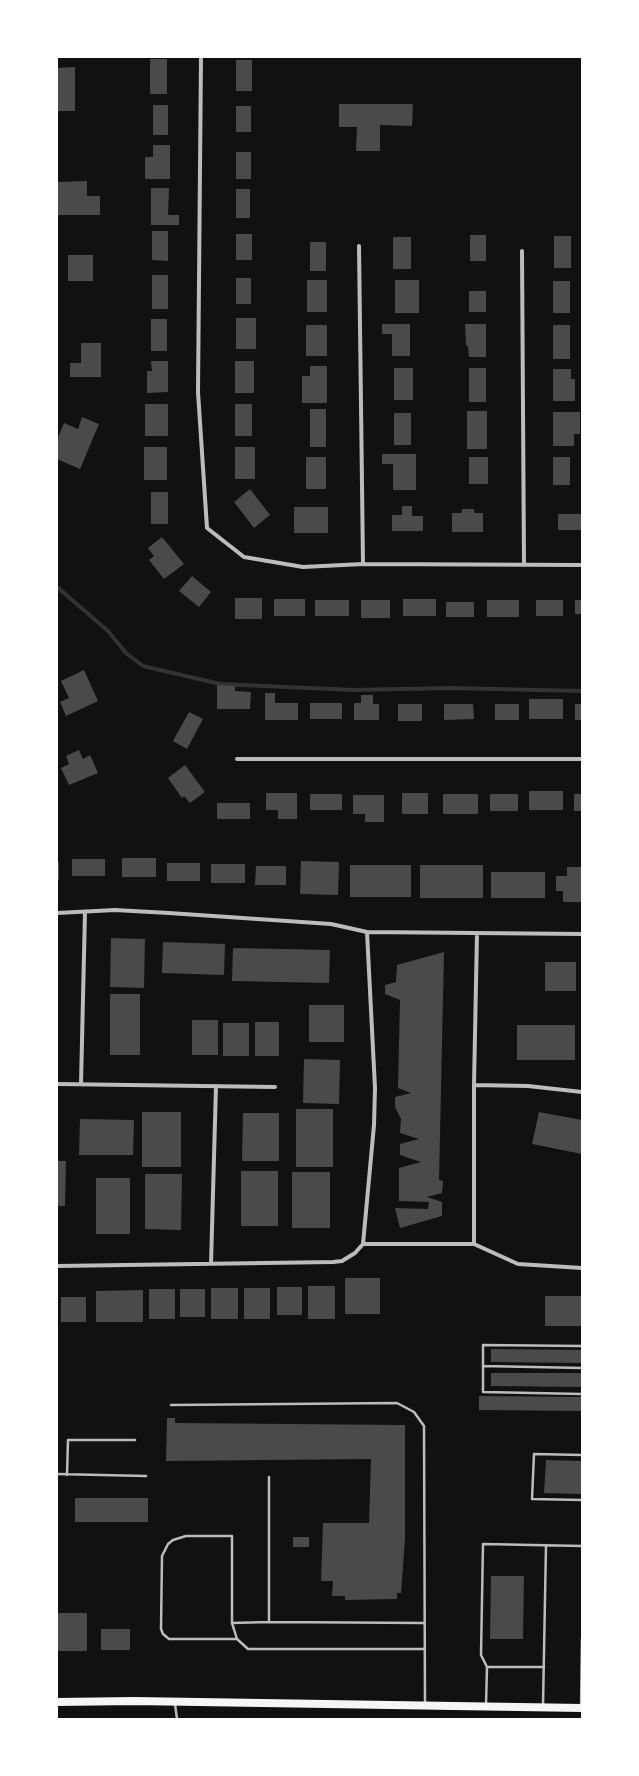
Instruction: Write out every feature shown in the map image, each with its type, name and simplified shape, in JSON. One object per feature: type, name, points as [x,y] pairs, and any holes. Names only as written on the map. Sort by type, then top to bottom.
[{"type":"main road","points":[[57,1702],[175,1701],[582,1708]]},
{"type":"street","points":[[201,57],[198,392],[207,528],[244,557],[303,567],[363,564],[582,565]]},
{"type":"street","points":[[359,246],[363,564]]},
{"type":"street","points":[[522,251],[524,565]]},
{"type":"street","points":[[237,759],[582,758]]},
{"type":"street","points":[[57,913],[115,910],[331,924],[367,932],[582,934]]},
{"type":"street","points":[[81,1084],[85,912]]},
{"type":"street","points":[[57,1266],[342,1261],[355,1253],[363,1244],[376,1088],[367,932]]},
{"type":"street","points":[[474,1244],[474,1085],[477,933]]},
{"type":"street","points":[[57,1084],[275,1087]]},
{"type":"street","points":[[474,1085],[528,1086],[582,1092]]},
{"type":"street","points":[[211,1264],[216,1086]]},
{"type":"street","points":[[363,1244],[474,1244],[518,1264],[582,1268]]},
{"type":"lane","points":[[582,1346],[483,1344],[483,1392],[582,1394]]},
{"type":"lane","points":[[483,1366],[582,1368]]},
{"type":"lane","points":[[171,1405],[397,1403],[414,1412],[424,1426],[425,1705]]},
{"type":"lane","points":[[67,1474],[68,1440],[135,1440]]},
{"type":"lane","points":[[582,1455],[534,1454],[532,1498],[582,1500]]},
{"type":"lane","points":[[57,1474],[146,1476]]},
{"type":"lane","points":[[269,1477],[269,1622]]},
{"type":"lane","points":[[237,1639],[169,1639],[164,1634],[161,1629],[162,1556],[168,1544],[173,1540],[186,1536],[232,1536],[232,1623],[237,1639],[248,1649],[425,1649]]},
{"type":"lane","points":[[486,1706],[487,1667],[481,1655],[483,1544],[582,1546]]},
{"type":"lane","points":[[543,1707],[546,1545]]},
{"type":"lane","points":[[232,1623],[424,1623]]},
{"type":"lane","points":[[582,1639],[582,1708]]},
{"type":"lane","points":[[487,1667],[544,1668]]},
{"type":"lane","points":[[175,1701],[178,1719]]},
{"type":"building","points":[[150,59],[167,59],[167,94],[150,94]]},
{"type":"building","points":[[236,60],[252,60],[252,91],[236,91]]},
{"type":"building","points":[[75,67],[75,111],[57,111],[57,68]]},
{"type":"building","points":[[339,104],[413,104],[412,126],[380,125],[380,151],[356,151],[357,127],[339,127]]},
{"type":"building","points":[[153,105],[168,105],[168,135],[153,135]]},
{"type":"building","points":[[236,106],[251,106],[251,132],[236,132]]},
{"type":"building","points":[[153,145],[170,145],[170,179],[145,179],[145,157],[153,157]]},
{"type":"building","points":[[236,152],[251,152],[251,179],[236,179]]},
{"type":"building","points":[[87,181],[87,196],[100,196],[100,215],[57,215],[57,182]]},
{"type":"building","points":[[151,188],[169,188],[168,215],[179,215],[179,225],[151,225]]},
{"type":"building","points":[[236,189],[250,189],[250,218],[236,218]]},
{"type":"building","points":[[152,231],[168,231],[168,261],[152,260]]},
{"type":"building","points":[[236,234],[252,234],[252,260],[236,260]]},
{"type":"building","points":[[470,235],[486,235],[486,261],[470,261]]},
{"type":"building","points":[[554,236],[571,236],[571,268],[554,268]]},
{"type":"building","points":[[393,237],[411,237],[411,269],[393,269]]},
{"type":"building","points":[[310,242],[326,242],[326,271],[310,271]]},
{"type":"building","points":[[68,255],[93,255],[93,281],[68,281]]},
{"type":"building","points":[[152,275],[168,275],[168,309],[152,309]]},
{"type":"building","points":[[236,278],[251,278],[251,304],[236,304]]},
{"type":"building","points":[[307,280],[327,280],[327,312],[307,312]]},
{"type":"building","points":[[395,280],[419,280],[419,313],[395,313]]},
{"type":"building","points":[[553,281],[570,281],[570,313],[553,313]]},
{"type":"building","points":[[469,291],[486,291],[486,312],[469,312]]},
{"type":"building","points":[[236,318],[256,318],[256,349],[236,349]]},
{"type":"building","points":[[151,319],[167,319],[167,351],[151,351]]},
{"type":"building","points":[[382,324],[410,324],[410,356],[392,356],[392,334],[382,334]]},
{"type":"building","points":[[465,324],[486,324],[486,357],[469,357],[468,346],[466,346]]},
{"type":"building","points":[[306,325],[327,325],[327,356],[306,356]]},
{"type":"building","points":[[553,325],[570,325],[570,359],[553,359]]},
{"type":"building","points":[[81,343],[101,343],[101,377],[70,377],[70,363],[81,363]]},
{"type":"building","points":[[151,361],[168,361],[168,392],[147,393],[147,371],[152,371]]},
{"type":"building","points":[[235,361],[254,361],[254,393],[235,393]]},
{"type":"building","points":[[310,366],[327,366],[327,403],[302,403],[302,376],[310,376]]},
{"type":"building","points":[[394,368],[413,368],[413,400],[394,400]]},
{"type":"building","points":[[469,368],[486,368],[486,402],[469,402]]},
{"type":"building","points":[[553,369],[571,369],[571,379],[575,379],[575,401],[553,401]]},
{"type":"building","points":[[145,404],[168,404],[168,436],[145,436]]},
{"type":"building","points":[[235,404],[252,404],[252,436],[235,436]]},
{"type":"building","points":[[310,409],[326,409],[326,447],[310,447]]},
{"type":"building","points":[[467,411],[487,411],[487,449],[467,449]]},
{"type":"building","points":[[553,412],[580,412],[580,434],[574,434],[574,446],[553,446]]},
{"type":"building","points":[[394,413],[411,413],[411,445],[394,445]]},
{"type":"building","points":[[82,417],[99,424],[80,469],[57,459],[57,440],[64,423],[78,429]]},
{"type":"building","points":[[144,447],[167,447],[167,480],[144,480]]},
{"type":"building","points":[[235,447],[255,447],[255,479],[235,479]]},
{"type":"building","points":[[382,454],[416,454],[416,490],[393,490],[393,464],[382,464]]},
{"type":"building","points":[[306,457],[326,457],[326,489],[306,489]]},
{"type":"building","points":[[469,457],[488,457],[488,484],[469,484]]},
{"type":"building","points":[[553,457],[570,457],[570,485],[553,485]]},
{"type":"building","points":[[250,489],[270,515],[254,528],[234,502]]},
{"type":"building","points":[[151,492],[168,492],[168,524],[151,524]]},
{"type":"building","points":[[402,506],[412,506],[412,516],[423,516],[423,531],[392,531],[392,515],[402,515]]},
{"type":"building","points":[[294,507],[328,507],[328,533],[294,533]]},
{"type":"building","points":[[462,509],[474,509],[474,513],[483,513],[483,532],[452,532],[452,513],[462,513]]},
{"type":"building","points":[[558,514],[582,514],[582,530],[558,530]]},
{"type":"building","points":[[162,537],[184,564],[164,579],[149,560],[154,556],[148,548]]},
{"type":"building","points":[[192,576],[211,592],[199,607],[179,591]]},
{"type":"building","points":[[235,598],[262,598],[262,619],[235,619]]},
{"type":"building","points":[[274,599],[305,599],[305,616],[274,616]]},
{"type":"building","points":[[403,599],[436,599],[436,616],[403,616]]},
{"type":"building","points":[[315,600],[349,600],[349,616],[315,616]]},
{"type":"building","points":[[361,600],[390,600],[390,618],[361,618]]},
{"type":"building","points":[[487,600],[519,600],[519,617],[487,617]]},
{"type":"building","points":[[536,600],[563,600],[563,616],[536,616]]},
{"type":"building","points":[[575,600],[582,600],[582,614],[575,614]]},
{"type":"building","points":[[446,602],[474,602],[474,617],[446,617]]},
{"type":"building","points":[[84,670],[98,701],[66,716],[60,702],[69,698],[61,681]]},
{"type":"building","points":[[217,685],[235,686],[235,691],[251,692],[250,709],[217,709]]},
{"type":"building","points":[[265,693],[275,693],[275,703],[298,703],[298,720],[265,720]]},
{"type":"building","points":[[361,695],[373,695],[373,704],[379,704],[379,720],[354,720],[354,703],[361,703]]},
{"type":"building","points":[[529,699],[563,699],[563,719],[529,719]]},
{"type":"building","points":[[310,703],[342,703],[342,719],[310,719]]},
{"type":"building","points":[[398,704],[422,704],[422,721],[398,721]]},
{"type":"building","points":[[444,704],[473,704],[474,719],[444,720]]},
{"type":"building","points":[[495,704],[519,704],[519,720],[495,720]]},
{"type":"building","points":[[575,704],[582,704],[582,720],[575,720]]},
{"type":"building","points":[[189,712],[203,719],[187,749],[173,741]]},
{"type":"building","points":[[79,750],[83,759],[90,755],[98,773],[69,785],[61,768],[69,764],[66,756]]},
{"type":"building","points":[[185,765],[205,792],[190,803],[184,796],[182,798],[168,778]]},
{"type":"building","points":[[529,791],[563,791],[563,810],[529,810]]},
{"type":"building","points":[[266,793],[297,793],[297,819],[278,819],[278,810],[266,810]]},
{"type":"building","points":[[402,793],[428,793],[428,814],[402,814]]},
{"type":"building","points":[[310,794],[342,794],[342,810],[310,810]]},
{"type":"building","points":[[443,794],[478,794],[478,814],[443,814]]},
{"type":"building","points":[[490,794],[518,794],[518,811],[490,811]]},
{"type":"building","points":[[574,794],[582,794],[582,811],[574,811]]},
{"type":"building","points":[[353,795],[384,795],[384,822],[365,822],[365,814],[353,814]]},
{"type":"building","points":[[217,803],[250,803],[250,819],[217,819]]},
{"type":"building","points":[[122,858],[156,858],[156,877],[122,877]]},
{"type":"building","points":[[72,859],[105,859],[105,876],[72,876]]},
{"type":"building","points":[[301,861],[339,862],[338,895],[300,894]]},
{"type":"building","points":[[57,862],[59,862],[59,880],[57,880]]},
{"type":"building","points":[[167,863],[200,863],[200,881],[167,881]]},
{"type":"building","points":[[211,864],[245,864],[245,883],[211,883]]},
{"type":"building","points":[[350,865],[411,865],[411,897],[350,897]]},
{"type":"building","points":[[420,865],[483,865],[483,898],[420,898]]},
{"type":"building","points":[[256,866],[286,866],[286,885],[255,885]]},
{"type":"building","points":[[567,867],[582,867],[582,902],[563,902],[563,891],[556,891],[556,876],[567,876]]},
{"type":"building","points":[[491,872],[545,872],[545,898],[491,898]]},
{"type":"building","points":[[111,938],[145,939],[144,988],[110,987]]},
{"type":"building","points":[[163,942],[225,944],[224,975],[162,973]]},
{"type":"building","points":[[233,948],[330,950],[329,983],[232,981]]},
{"type":"building","points":[[444,952],[439,1180],[443,1181],[442,1193],[427,1197],[442,1202],[442,1216],[400,1228],[395,1208],[428,1209],[429,1202],[399,1201],[399,1168],[421,1162],[400,1155],[400,1144],[419,1139],[400,1133],[401,1119],[395,1107],[395,1097],[411,1093],[398,1088],[400,1000],[385,994],[385,985],[396,982],[397,965]]},
{"type":"building","points":[[545,962],[576,962],[576,991],[545,991]]},
{"type":"building","points":[[110,994],[140,994],[140,1055],[110,1055]]},
{"type":"building","points":[[309,1005],[344,1005],[344,1042],[309,1042]]},
{"type":"building","points":[[192,1020],[218,1020],[218,1055],[192,1055]]},
{"type":"building","points":[[255,1022],[279,1022],[279,1056],[255,1056]]},
{"type":"building","points":[[223,1023],[249,1023],[249,1056],[223,1056]]},
{"type":"building","points":[[517,1025],[575,1025],[575,1060],[517,1060]]},
{"type":"building","points":[[304,1059],[340,1060],[339,1104],[303,1103]]},
{"type":"building","points":[[296,1109],[333,1109],[333,1167],[296,1167]]},
{"type":"building","points":[[142,1112],[181,1112],[181,1167],[142,1167]]},
{"type":"building","points":[[539,1112],[582,1120],[582,1154],[532,1144]]},
{"type":"building","points":[[243,1113],[279,1113],[279,1161],[242,1161]]},
{"type":"building","points":[[80,1119],[134,1120],[133,1155],[79,1155]]},
{"type":"building","points":[[57,1161],[66,1161],[65,1206],[57,1206]]},
{"type":"building","points":[[241,1171],[278,1171],[278,1226],[241,1226]]},
{"type":"building","points":[[292,1172],[330,1172],[330,1228],[292,1228]]},
{"type":"building","points":[[145,1174],[182,1174],[181,1230],[145,1229]]},
{"type":"building","points":[[96,1178],[130,1178],[130,1234],[96,1234]]},
{"type":"building","points":[[345,1278],[380,1278],[380,1314],[345,1314]]},
{"type":"building","points":[[308,1286],[335,1286],[335,1319],[308,1319]]},
{"type":"building","points":[[277,1287],[302,1287],[302,1315],[277,1315]]},
{"type":"building","points":[[211,1288],[238,1288],[238,1319],[211,1319]]},
{"type":"building","points":[[244,1288],[270,1288],[270,1319],[244,1319]]},
{"type":"building","points":[[149,1289],[175,1289],[175,1319],[149,1319]]},
{"type":"building","points":[[180,1289],[205,1289],[205,1317],[180,1317]]},
{"type":"building","points":[[143,1290],[143,1322],[96,1322],[96,1291]]},
{"type":"building","points":[[545,1296],[582,1296],[582,1326],[545,1326]]},
{"type":"building","points":[[61,1297],[86,1297],[86,1322],[61,1322]]},
{"type":"building","points":[[491,1349],[582,1350],[582,1363],[491,1362]]},
{"type":"building","points":[[491,1373],[582,1373],[582,1387],[491,1386]]},
{"type":"building","points":[[479,1396],[582,1397],[582,1411],[479,1410]]},
{"type":"building","points":[[167,1418],[175,1418],[175,1423],[405,1425],[405,1539],[401,1593],[397,1593],[397,1599],[345,1600],[345,1596],[332,1596],[333,1581],[321,1581],[323,1523],[369,1523],[371,1459],[166,1461]]},
{"type":"building","points":[[546,1460],[582,1461],[582,1494],[544,1493]]},
{"type":"building","points":[[75,1498],[148,1498],[148,1522],[75,1522]]},
{"type":"building","points":[[293,1537],[309,1537],[309,1547],[293,1547]]},
{"type":"building","points":[[491,1576],[524,1576],[523,1639],[490,1639]]},
{"type":"building","points":[[57,1613],[87,1613],[87,1651],[57,1651]]},
{"type":"building","points":[[101,1629],[130,1629],[130,1650],[101,1650]]},
{"type":"waterway","points":[[57,587],[108,631],[126,653],[143,666],[220,684],[353,690],[450,688],[582,691]]}]
